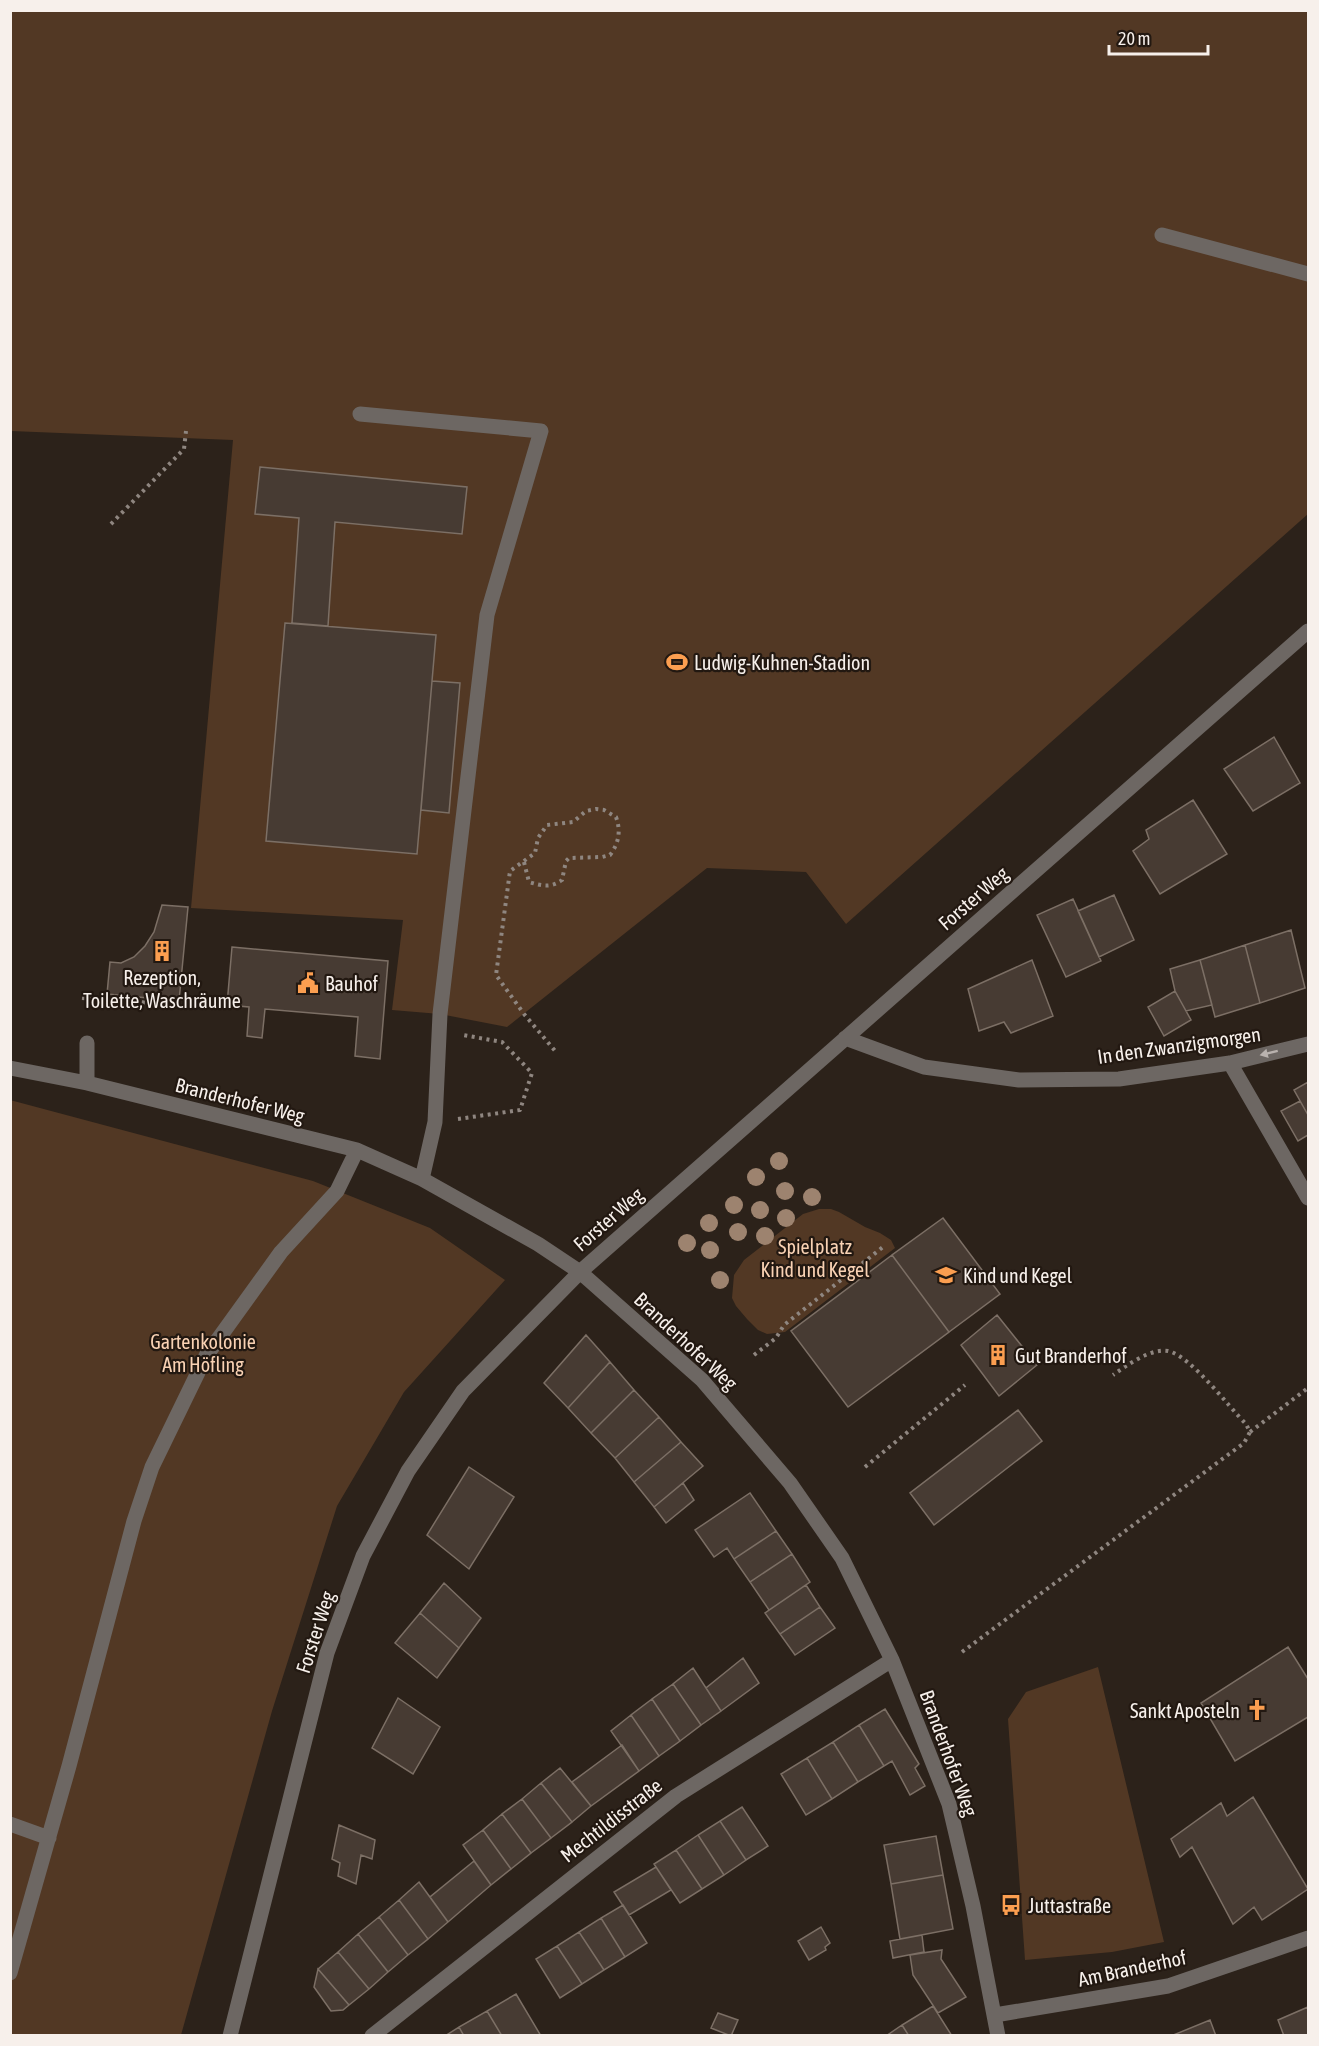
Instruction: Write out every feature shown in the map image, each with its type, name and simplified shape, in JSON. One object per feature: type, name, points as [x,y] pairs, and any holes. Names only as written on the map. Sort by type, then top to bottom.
[{"type":"street","points":[[1162,235],[1308,274]]},
{"type":"street","points":[[360,414],[541,431],[488,615],[439,1030],[435,1122],[422,1179]]},
{"type":"street","name":"Forster Weg","points":[[230,2036],[327,1653],[363,1556],[408,1471],[463,1391],[580,1272],[1308,631]]},
{"type":"street","name":"In den Zwanzigmorgen","points":[[845,1038],[924,1067],[1019,1080],[1119,1079],[1230,1063],[1308,1044]]},
{"type":"street","points":[[87,1043],[87,1083]]},
{"type":"street","points":[[1230,1063],[1308,1197]]},
{"type":"street","name":"Branderhofer Weg","points":[[10,1068],[87,1083],[357,1150],[422,1179],[538,1244],[580,1272],[702,1380],[790,1483],[842,1558],[892,1660],[949,1804],[973,1906],[998,2036]]},
{"type":"street","points":[[10,1973],[49,1838],[134,1521],[152,1467],[206,1356],[281,1252],[337,1191],[357,1150]]},
{"type":"street","name":"Mechtildisstraße","points":[[372,2036],[676,1796],[892,1660]]},
{"type":"street","points":[[10,1824],[49,1838]]},
{"type":"street","name":"Am Branderhof","points":[[995,2015],[1168,1986],[1308,1938]]},
{"type":"path","points":[[111,524],[184,449],[186,431]]},
{"type":"path","points":[[524,862],[529,882],[541,886],[555,884],[562,879],[566,861],[570,858],[610,855],[620,832],[616,817],[604,810],[596,809],[586,811],[573,822],[548,825],[538,838],[535,853],[510,871],[496,975],[524,1014],[556,1052]]},
{"type":"path","points":[[82,998],[152,1003],[152,1008]]},
{"type":"path","points":[[435,1122],[520,1110],[532,1073],[502,1042],[439,1030]]},
{"type":"path","points":[[754,1355],[776,1338],[784,1325],[884,1247]]},
{"type":"path","points":[[1113,1375],[1138,1358],[1167,1351],[1187,1360],[1246,1424],[1250,1432]]},
{"type":"path","points":[[865,1467],[965,1385]]},
{"type":"path","points":[[962,1652],[1244,1443],[1250,1432],[1308,1388]]},
{"type":"green space","name":"Ludwig-Kuhnen-Stadion","points":[[11,11],[1308,11],[1308,514],[846,924],[806,872],[707,868],[507,1027],[440,1014],[392,1010],[403,920],[191,908],[233,440],[11,431]]},
{"type":"green space","name":"Gartenkolonie Am Höfling","points":[[10,1100],[313,1181],[430,1228],[505,1280],[404,1392],[337,1506],[272,1711],[181,2035],[11,2035]]},
{"type":"green space","name":"Spielplatz Kind und Kegel","points":[[819,1209],[839,1212],[880,1233],[891,1240],[895,1248],[785,1332],[767,1334],[758,1330],[736,1306],[732,1298],[734,1275],[744,1260],[803,1214]]},
{"type":"green space","points":[[1098,1667],[1164,1942],[1112,1952],[1025,1960],[1008,1719],[1026,1692]]},
{"type":"building","points":[[260,467],[467,487],[462,534],[335,522],[328,626],[292,623],[299,518],[255,514]]},
{"type":"building","points":[[285,623],[436,635],[417,854],[266,841]]},
{"type":"building","points":[[432,681],[460,683],[449,813],[421,810]]},
{"type":"building","points":[[1274,737],[1300,783],[1253,811],[1224,769]]},
{"type":"building","points":[[1193,800],[1227,854],[1160,894],[1133,851],[1149,839],[1146,830]]},
{"type":"building","points":[[1114,895],[1134,940],[1099,957],[1078,911]]},
{"type":"building","points":[[1073,899],[1101,961],[1066,977],[1037,915]]},
{"type":"building","name":"Rezeption, Toilette, Waschräume","points":[[162,905],[188,907],[179,1001],[107,994],[110,962],[121,963],[134,957],[145,946],[154,932]]},
{"type":"building","points":[[1291,930],[1305,988],[1260,1003],[1245,945]]},
{"type":"building","points":[[1245,945],[1260,1003],[1215,1017],[1200,960]]},
{"type":"building","name":"Bauhof","points":[[232,947],[388,961],[380,1059],[355,1056],[358,1017],[265,1009],[262,1038],[247,1036],[249,1007],[227,1005]]},
{"type":"building","points":[[1032,960],[1053,1016],[1011,1033],[1004,1022],[979,1031],[968,989]]},
{"type":"building","points":[[1200,960],[1212,1005],[1186,1011],[1175,991],[1170,969]]},
{"type":"building","points":[[1175,991],[1191,1020],[1164,1036],[1148,1007]]},
{"type":"building","points":[[1308,1082],[1308,1115],[1294,1090]]},
{"type":"building","points":[[1300,1101],[1308,1115],[1308,1135],[1298,1141],[1281,1111]]},
{"type":"building","name":"Kind und Kegel","points":[[943,1218],[1000,1294],[949,1332],[892,1255]]},
{"type":"building","points":[[892,1255],[949,1332],[848,1407],[791,1331]]},
{"type":"building","name":"Gut Branderhof","points":[[997,1315],[1037,1365],[999,1396],[961,1345]]},
{"type":"building","points":[[586,1335],[610,1362],[568,1408],[544,1383]]},
{"type":"building","points":[[610,1362],[634,1390],[591,1433],[568,1408]]},
{"type":"building","points":[[634,1390],[659,1417],[615,1458],[591,1433]]},
{"type":"building","points":[[1018,1410],[1042,1441],[934,1525],[910,1493]]},
{"type":"building","points":[[659,1417],[681,1442],[634,1482],[615,1458]]},
{"type":"building","points":[[681,1442],[703,1466],[654,1507],[634,1482]]},
{"type":"building","points":[[469,1467],[514,1497],[469,1569],[427,1535]]},
{"type":"building","points":[[683,1483],[694,1500],[666,1523],[654,1507]]},
{"type":"building","points":[[750,1493],[776,1531],[734,1559],[727,1548],[714,1557],[695,1530]]},
{"type":"building","points":[[776,1531],[792,1554],[750,1582],[734,1559]]},
{"type":"building","points":[[792,1554],[810,1582],[769,1610],[750,1582]]},
{"type":"building","points":[[444,1583],[481,1618],[459,1648],[420,1613]]},
{"type":"building","points":[[806,1585],[820,1607],[780,1634],[765,1613]]},
{"type":"building","points":[[820,1607],[835,1628],[795,1655],[780,1634]]},
{"type":"building","points":[[420,1613],[459,1648],[437,1678],[395,1643]]},
{"type":"building","name":"Sankt Aposteln","points":[[1288,1647],[1308,1679],[1308,1717],[1235,1761],[1201,1703]]},
{"type":"building","points":[[743,1658],[759,1683],[721,1711],[706,1688]]},
{"type":"building","points":[[693,1668],[721,1711],[701,1725],[673,1684]]},
{"type":"building","points":[[673,1684],[701,1725],[680,1741],[652,1699]]},
{"type":"building","points":[[398,1698],[440,1727],[413,1774],[372,1748]]},
{"type":"building","points":[[652,1699],[680,1741],[659,1756],[631,1715]]},
{"type":"building","points":[[885,1709],[919,1764],[915,1768],[925,1786],[910,1795],[892,1761],[884,1766],[859,1725]]},
{"type":"building","points":[[631,1715],[659,1756],[639,1771],[611,1731]]},
{"type":"building","points":[[859,1725],[884,1766],[858,1782],[833,1742]]},
{"type":"building","points":[[833,1742],[858,1782],[832,1799],[807,1758]]},
{"type":"building","points":[[622,1745],[639,1771],[591,1806],[572,1782]]},
{"type":"building","points":[[807,1758],[832,1799],[806,1815],[781,1774]]},
{"type":"building","points":[[560,1768],[591,1806],[572,1822],[541,1783]]},
{"type":"building","points":[[541,1783],[572,1822],[551,1838],[522,1799]]},
{"type":"building","points":[[1253,1797],[1308,1889],[1262,1920],[1254,1907],[1233,1924],[1192,1847],[1180,1857],[1171,1839],[1221,1803],[1227,1816]]},
{"type":"building","points":[[522,1799],[551,1838],[531,1853],[502,1814]]},
{"type":"building","points":[[742,1807],[768,1846],[746,1860],[720,1821]]},
{"type":"building","points":[[502,1814],[531,1853],[511,1869],[483,1830]]},
{"type":"building","points":[[720,1821],[746,1860],[724,1875],[698,1835]]},
{"type":"building","points":[[339,1825],[375,1840],[372,1859],[361,1855],[356,1884],[338,1876],[340,1863],[332,1859]]},
{"type":"building","points":[[483,1830],[511,1869],[491,1885],[463,1845]]},
{"type":"building","points":[[698,1835],[724,1875],[702,1889],[676,1850]]},
{"type":"building","points":[[936,1836],[943,1875],[891,1884],[884,1845]]},
{"type":"building","points":[[676,1850],[702,1889],[680,1903],[654,1864]]},
{"type":"building","points":[[474,1861],[491,1885],[448,1922],[430,1897]]},
{"type":"building","points":[[656,1867],[671,1890],[629,1915],[614,1892]]},
{"type":"building","points":[[943,1875],[953,1929],[900,1939],[891,1884]]},
{"type":"building","points":[[419,1882],[448,1922],[428,1939],[399,1900]]},
{"type":"building","points":[[399,1900],[428,1939],[408,1955],[379,1917]]},
{"type":"building","points":[[623,1905],[647,1943],[625,1957],[601,1918]]},
{"type":"building","points":[[379,1917],[408,1955],[388,1972],[358,1934]]},
{"type":"building","points":[[601,1918],[625,1957],[604,1970],[579,1932]]},
{"type":"building","points":[[821,1927],[830,1943],[825,1947],[826,1950],[809,1960],[798,1941]]},
{"type":"building","points":[[579,1932],[604,1970],[582,1984],[557,1946]]},
{"type":"building","points":[[358,1934],[388,1972],[369,1989],[338,1952]]},
{"type":"building","points":[[922,1935],[924,1952],[893,1958],[890,1941]]},
{"type":"building","points":[[557,1946],[582,1984],[560,1998],[536,1959]]},
{"type":"building","points":[[942,1950],[941,1959],[966,1997],[938,2013],[913,1975],[910,1955]]},
{"type":"building","points":[[338,1952],[369,1989],[349,2005],[318,1969]]},
{"type":"building","points":[[318,1969],[349,2005],[343,2010],[331,2011],[314,1987]]},
{"type":"building","points":[[516,1994],[541,2036],[502,2036],[487,2011]]},
{"type":"building","points":[[933,2006],[952,2036],[909,2036],[902,2025]]},
{"type":"building","points":[[1308,2007],[1308,2036],[1284,2036],[1278,2020]]},
{"type":"building","points":[[487,2011],[502,2036],[464,2036],[459,2027]]},
{"type":"building","points":[[718,2013],[738,2020],[731,2036],[711,2028]]},
{"type":"building","points":[[1210,2020],[1216,2036],[1171,2036]]},
{"type":"building","points":[[902,2025],[909,2036],[886,2036]]},
{"type":"building","points":[[459,2027],[464,2036],[445,2036]]},
{"type":"place","name":"Ludwig-Kuhnen-Stadion","points":[[677,662]]},
{"type":"place","name":"Rezeption, Toilette, Waschräume","points":[[162,951]]},
{"type":"place","name":"Bauhof","points":[[308,983]]},
{"type":"place","name":"Kind und Kegel","points":[[946,1275]]},
{"type":"place","name":"Gut Branderhof","points":[[998,1355]]},
{"type":"place","name":"Sankt Aposteln","points":[[1257,1710]]},
{"type":"place","name":"Juttastraße","points":[[1011,1905]]}]
